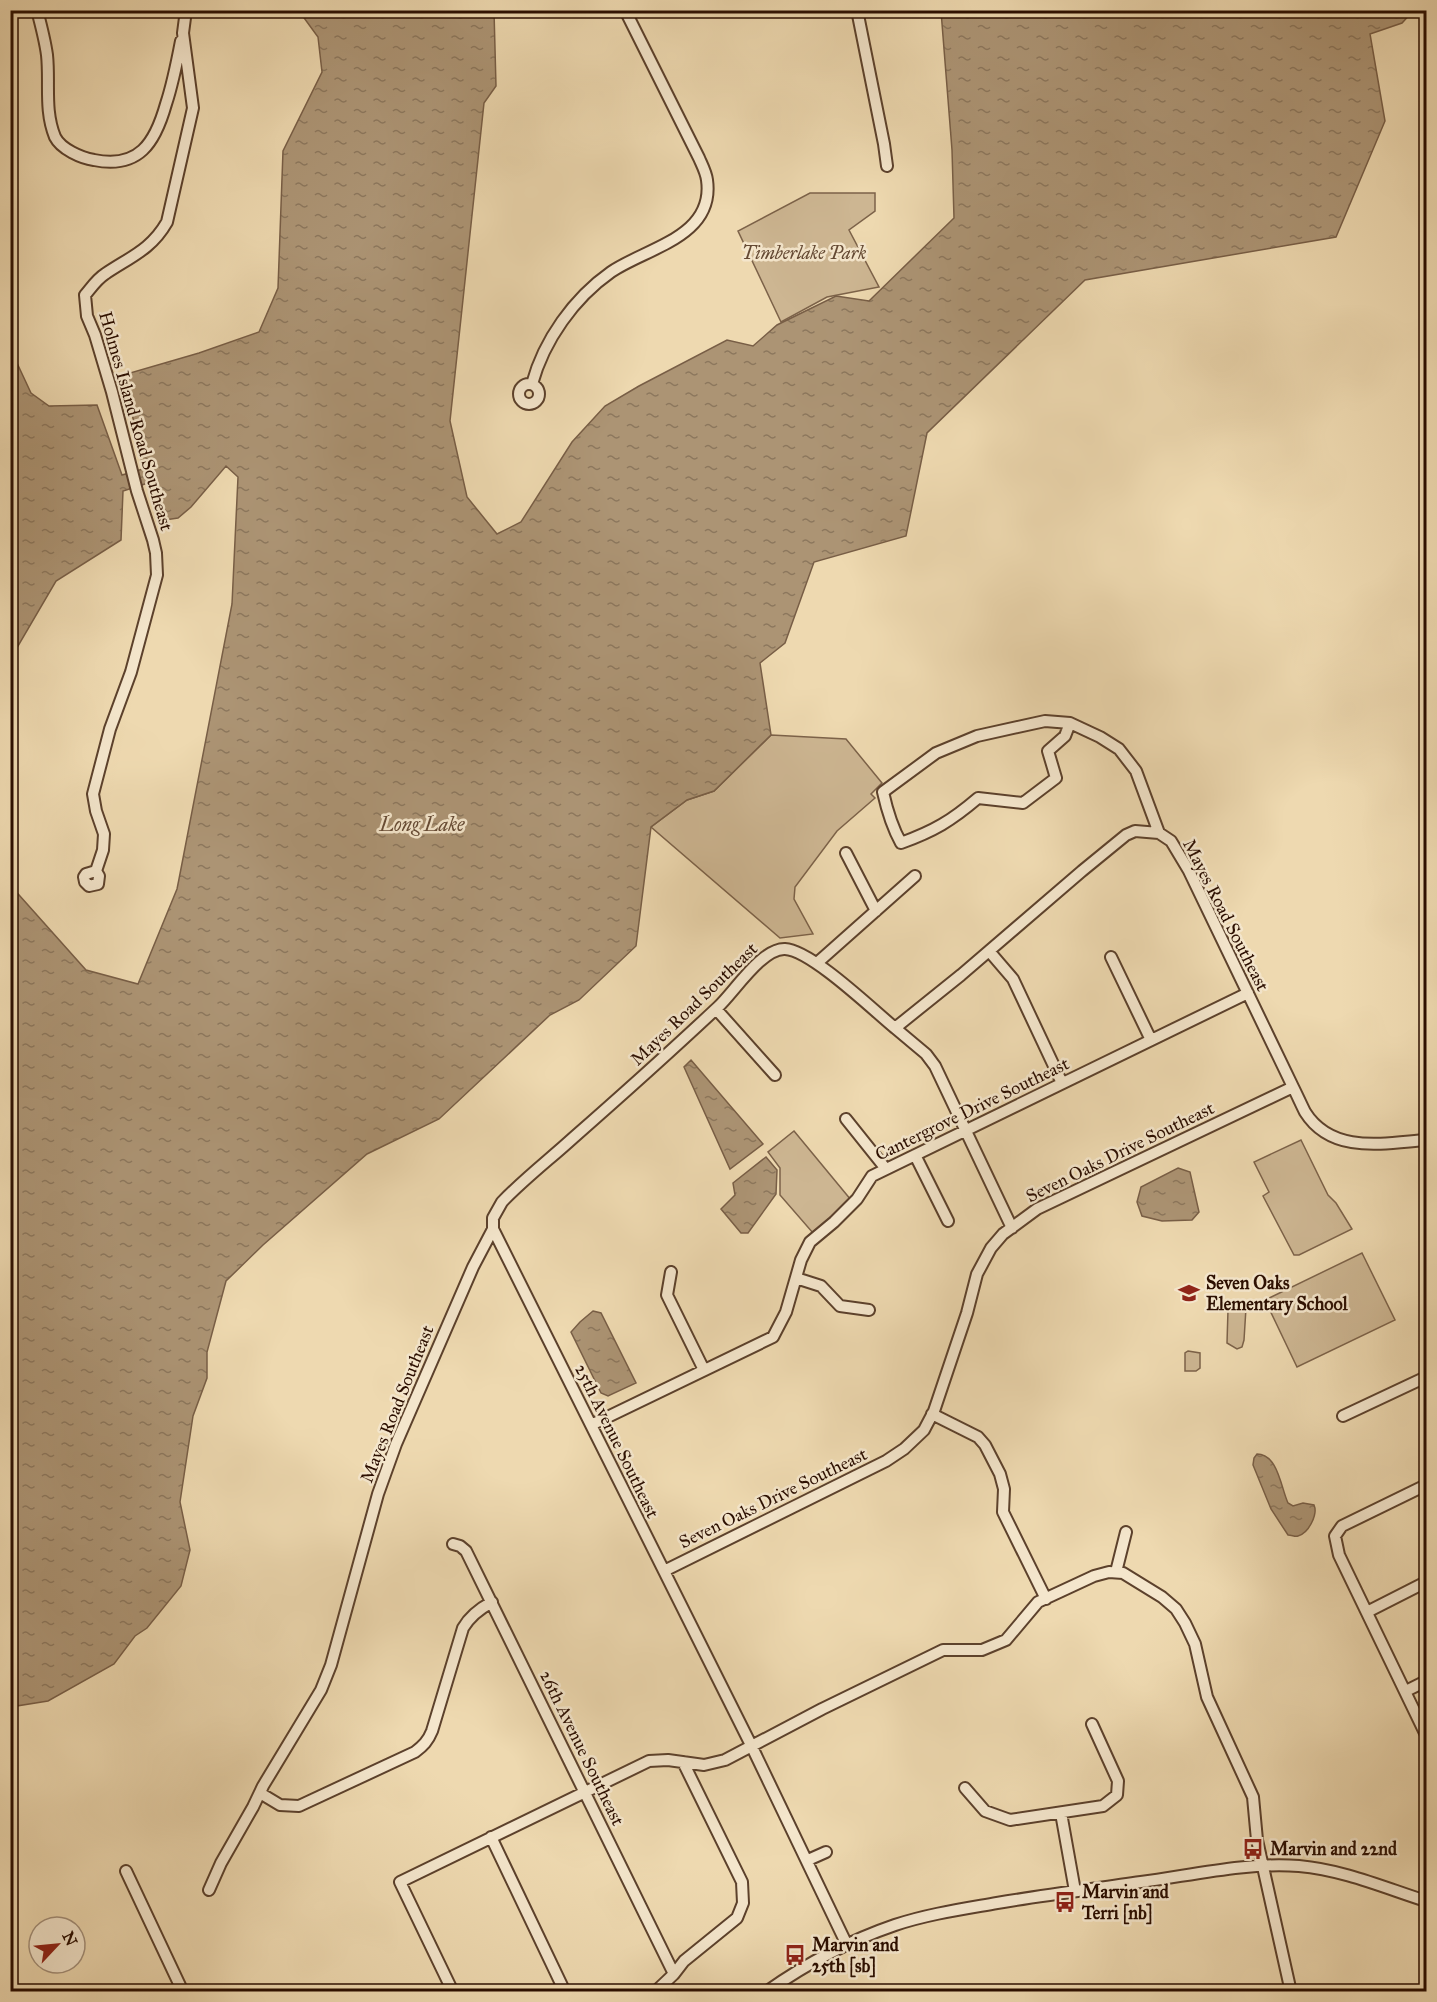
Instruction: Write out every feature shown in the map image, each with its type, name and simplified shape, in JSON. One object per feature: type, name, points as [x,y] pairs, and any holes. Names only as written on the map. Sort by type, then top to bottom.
[{"type":"street","points":[[37,10],[47,57],[48,107],[56,139],[68,150],[84,158],[109,163],[127,160],[143,151],[153,140],[174,79],[183,33]]},
{"type":"street","name":"Holmes Island Road Southeast","points":[[96,871],[103,850],[104,834],[93,794],[110,729],[131,672],[157,575],[153,540],[137,491],[112,392],[87,316],[86,295],[103,275],[133,258],[159,236],[167,222],[193,108],[183,33],[186,10]]},
{"type":"street","points":[[532,384],[548,344],[574,306],[612,271],[678,237],[698,219],[706,201],[707,178],[699,158],[625,10]]},
{"type":"street","points":[[857,10],[887,166]]},
{"type":"street","points":[[1070,723],[1065,736],[1048,751],[1056,778],[1023,803],[978,798],[953,819],[930,833],[901,843],[889,817],[884,792],[936,753],[977,736],[1045,721],[1070,723],[1100,736],[1119,749],[1136,771],[1159,833]]},
{"type":"street","name":"Mayes Road Southeast","points":[[209,1890],[221,1863],[260,1792],[321,1690],[331,1665],[378,1494],[396,1444],[477,1257],[494,1229],[493,1218],[502,1202],[678,1045],[731,995],[755,966],[772,951],[785,949],[798,952],[817,963],[895,1028],[1126,835],[1135,831],[1159,833],[1171,841],[1185,863],[1306,1113],[1319,1128],[1349,1143],[1426,1140]]},
{"type":"street","points":[[846,853],[876,910]]},
{"type":"street","points":[[817,963],[915,876]]},
{"type":"street","points":[[989,951],[1012,979],[1062,1083]]},
{"type":"street","points":[[1111,957],[1151,1040]]},
{"type":"street","name":"Cantergrove Drive Southeast","points":[[591,1425],[773,1337],[786,1312],[801,1260],[810,1242],[857,1199],[872,1176],[1248,993]]},
{"type":"street","points":[[716,1009],[775,1075]]},
{"type":"street","points":[[895,1028],[926,1054],[935,1066],[1011,1228]]},
{"type":"street","name":"Seven Oaks Drive Southeast","points":[[664,1571],[886,1461],[904,1449],[924,1430],[932,1414],[967,1313],[977,1274],[991,1248],[1011,1228],[1037,1209],[1293,1087]]},
{"type":"street","points":[[846,1119],[886,1169]]},
{"type":"street","points":[[915,1155],[948,1221]]},
{"type":"street","name":"25th Avenue Southeast","points":[[494,1229],[808,1860],[847,1945]]},
{"type":"street","points":[[671,1272],[667,1296],[704,1370]]},
{"type":"street","points":[[796,1278],[821,1286],[840,1306],[868,1310]]},
{"type":"street","points":[[1343,1416],[1426,1377]]},
{"type":"street","points":[[932,1414],[978,1437],[985,1445],[1000,1474],[1004,1489],[1004,1512],[1046,1599]]},
{"type":"street","points":[[1426,1485],[1342,1526],[1335,1536],[1340,1555],[1426,1736]]},
{"type":"street","points":[[1116,1572],[1125,1532]]},
{"type":"street","name":"26th Avenue Southeast","points":[[453,1544],[466,1551],[674,1974]]},
{"type":"street","points":[[453,1992],[400,1882],[649,1761],[668,1760],[704,1765],[725,1760],[822,1709],[943,1650],[982,1650],[1006,1640],[1038,1602],[1094,1576],[1116,1572],[1123,1573],[1176,1609],[1195,1644],[1207,1698],[1253,1797],[1257,1840],[1291,1992]]},
{"type":"street","points":[[1367,1612],[1426,1582]]},
{"type":"street","points":[[260,1792],[280,1805],[298,1806],[415,1752],[427,1742],[432,1731],[463,1628],[468,1619],[479,1609],[492,1602]]},
{"type":"street","points":[[1406,1691],[1426,1682]]},
{"type":"street","points":[[966,1788],[985,1811],[1010,1820],[1104,1806],[1117,1796],[1118,1781],[1092,1724]]},
{"type":"street","points":[[655,1992],[684,1961],[737,1918],[743,1903],[742,1882],[683,1762]]},
{"type":"street","points":[[1061,1813],[1075,1891]]},
{"type":"street","points":[[491,1837],[565,1992]]},
{"type":"street","points":[[808,1860],[826,1852]]},
{"type":"street","points":[[765,1992],[799,1969],[847,1945],[916,1919],[1075,1891],[1264,1865],[1300,1866],[1330,1871],[1426,1901]]},
{"type":"street","points":[[126,1871],[183,1992]]},
{"type":"green space","name":"Timberlake Park","points":[[810,193],[875,193],[875,211],[849,230],[879,287],[827,297],[781,322],[738,231]]},
{"type":"green space","points":[[771,735],[846,739],[882,783],[871,794],[875,798],[837,831],[795,887],[794,899],[813,934],[780,938],[651,827],[687,800],[714,791]]},
{"type":"green space","points":[[794,1131],[851,1200],[813,1233],[780,1195],[780,1168],[768,1152]]},
{"type":"green space","points":[[1301,1140],[1328,1195],[1336,1203],[1352,1229],[1299,1255],[1294,1255],[1263,1196],[1269,1192],[1254,1162]]},
{"type":"green space","points":[[1362,1253],[1395,1320],[1297,1367],[1265,1300]]},
{"type":"green space","points":[[1231,1307],[1246,1308],[1244,1340],[1242,1347],[1237,1349],[1227,1343],[1228,1310]]},
{"type":"green space","points":[[1188,1351],[1200,1353],[1200,1368],[1196,1371],[1185,1371],[1185,1353]]},
{"type":"water","name":"Long Lake","points":[[299,11],[494,11],[496,86],[484,103],[450,421],[467,497],[497,534],[521,522],[572,442],[605,406],[727,340],[753,346],[777,325],[836,296],[869,301],[954,218],[952,150],[941,11],[1413,11],[1402,23],[1370,34],[1385,121],[1336,237],[1085,280],[927,433],[906,536],[814,562],[785,643],[760,663],[771,735],[714,791],[687,800],[651,827],[636,946],[579,1000],[550,1015],[439,1119],[367,1154],[263,1245],[226,1281],[207,1352],[207,1378],[193,1416],[180,1502],[190,1550],[181,1586],[147,1628],[135,1636],[114,1664],[48,1701],[10,1707],[11,886],[86,970],[138,984],[179,879],[232,604],[238,477],[226,466],[191,507],[178,518],[165,520],[148,483],[123,491],[121,540],[56,581],[11,658],[10,348],[31,393],[49,406],[97,405],[122,475],[143,469],[128,393],[130,373],[199,353],[259,332],[278,288],[283,151],[322,72],[318,37]]},
{"type":"water","points":[[691,1060],[763,1144],[730,1169],[684,1067]]},
{"type":"water","points":[[766,1157],[777,1170],[776,1194],[748,1233],[741,1233],[721,1209],[735,1195],[733,1183]]},
{"type":"water","points":[[1178,1168],[1190,1172],[1199,1212],[1192,1220],[1162,1221],[1142,1216],[1137,1202],[1141,1187]]},
{"type":"water","points":[[593,1311],[601,1313],[636,1383],[608,1396],[601,1393],[571,1332]]},
{"type":"water","points":[[1257,1454],[1264,1455],[1274,1466],[1288,1503],[1293,1506],[1303,1503],[1314,1505],[1314,1518],[1302,1534],[1288,1535],[1271,1509],[1253,1465]]},
{"type":"place","name":"Seven Oaks Elementary School","points":[[1189,1293]]},
{"type":"place","name":"Marvin and 22nd","points":[[1253,1849]]},
{"type":"place","name":"Marvin and Terri [nb]","points":[[1065,1902]]},
{"type":"place","name":"Marvin and 25th [sb]","points":[[795,1955]]}]
